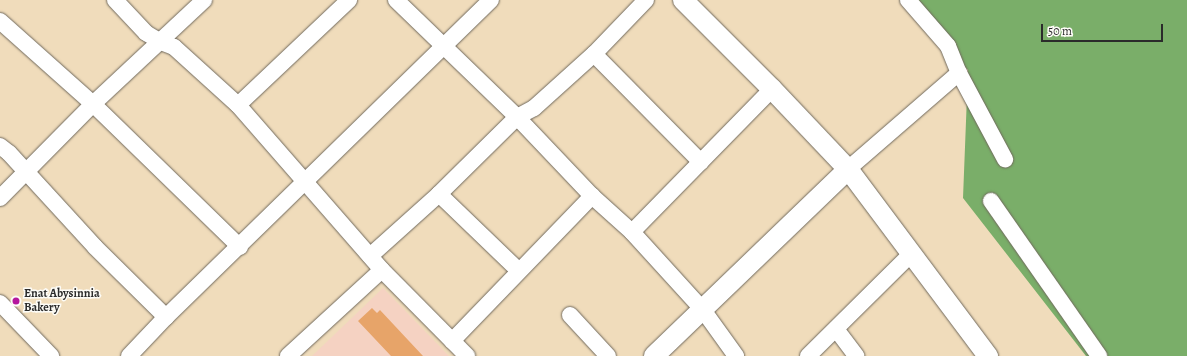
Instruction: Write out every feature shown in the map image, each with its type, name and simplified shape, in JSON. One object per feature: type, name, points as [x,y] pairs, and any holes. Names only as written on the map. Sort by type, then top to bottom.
[{"type":"main road","points":[[683,0],[772,89],[848,169],[988,356]]},
{"type":"main road","points":[[654,356],[848,169]]},
{"type":"street","points":[[115,0],[146,33],[174,48],[238,105],[382,270],[467,356]]},
{"type":"street","points":[[0,198],[93,104],[161,42],[204,0]]},
{"type":"street","points":[[238,105],[349,0]]},
{"type":"street","points":[[396,0],[517,117],[592,196],[632,232],[703,310],[736,356]]},
{"type":"street","points":[[129,356],[166,317],[240,247],[491,0]]},
{"type":"street","points":[[370,256],[440,194],[517,117],[534,108],[594,54],[646,0]]},
{"type":"street","points":[[908,0],[948,46],[959,73],[1005,159]]},
{"type":"street","points":[[0,21],[93,104],[240,247]]},
{"type":"street","points":[[594,54],[701,162]]},
{"type":"street","points":[[848,169],[959,73]]},
{"type":"street","points":[[632,232],[772,89]]},
{"type":"street","points":[[0,146],[95,247],[166,317]]},
{"type":"street","points":[[440,194],[518,270]]},
{"type":"street","points":[[452,341],[518,270],[592,196]]},
{"type":"street","points":[[992,201],[1099,356]]},
{"type":"street","points":[[808,356],[912,253]]},
{"type":"street","points":[[288,356],[382,270]]},
{"type":"street","points":[[0,303],[51,356]]},
{"type":"street","points":[[570,315],[608,356]]},
{"type":"street","points":[[836,329],[856,356]]},
{"type":"shaded area","points":[[383,288],[449,356],[312,356]]},
{"type":"green space","points":[[901,0],[1187,0],[1187,356],[1086,356],[963,198],[968,70]]},
{"type":"building","points":[[372,308],[377,313],[380,310],[423,356],[391,356],[358,321]]},
{"type":"place","name":"Enat Abysinnia Bakery","points":[[16,301]]}]
